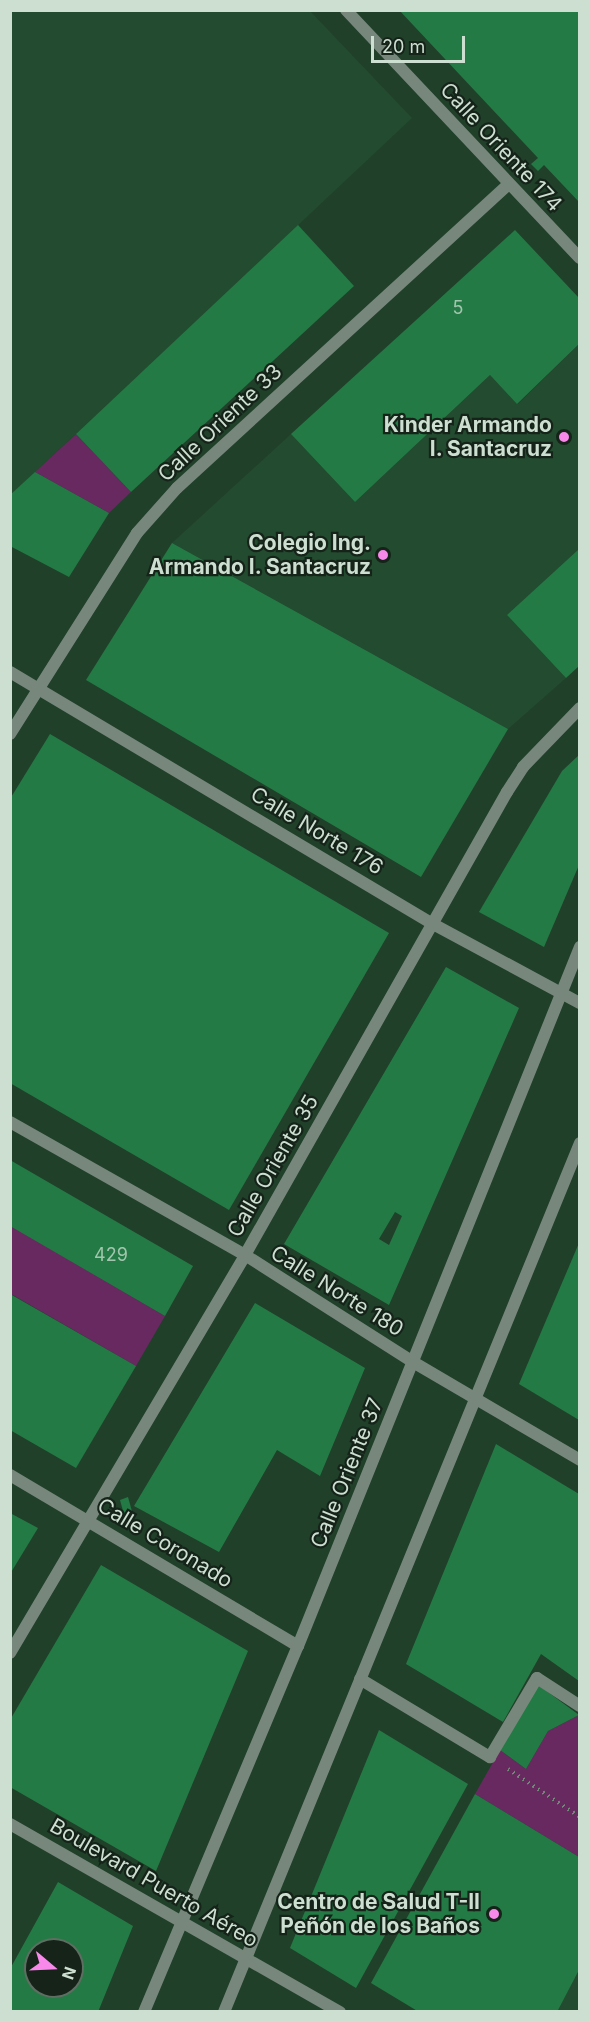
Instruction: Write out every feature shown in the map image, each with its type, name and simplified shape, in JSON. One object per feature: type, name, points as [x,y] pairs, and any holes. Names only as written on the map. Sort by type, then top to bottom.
[{"type":"street","name":"Calle Oriente 174","points":[[345,10],[579,258]]},
{"type":"street","name":"Calle Oriente 33","points":[[10,734],[136,532],[177,488],[508,185]]},
{"type":"street","name":"Calle Norte 176","points":[[10,672],[433,924],[579,1003]]},
{"type":"street","name":"Calle Oriente 35","points":[[10,1653],[87,1519],[245,1255],[524,767],[579,708]]},
{"type":"street","name":"Calle Oriente 37","points":[[144,2012],[298,1646],[579,947]]},
{"type":"street","name":"Calle Norte 180","points":[[10,1122],[245,1255],[413,1362],[579,1460]]},
{"type":"street","points":[[224,2012],[579,1143]]},
{"type":"street","name":"Calle Coronado","points":[[10,1475],[298,1646]]},
{"type":"street","points":[[360,1679],[490,1756],[537,1678],[579,1707]]},
{"type":"street","name":"Boulevard Puerto Aéreo","points":[[10,1824],[340,2012]]},
{"type":"path","points":[[490,1756],[579,1817]]},
{"type":"shaded area","points":[[11,11],[310,11],[412,118],[11,495]]},
{"type":"shaded area","name":"Colegio Ing. Armando I. Santacruz","points":[[579,344],[579,549],[507,615],[566,678],[508,729],[172,543],[291,434],[355,502],[490,375],[518,404]]},
{"type":"shaded area","points":[[76,434],[131,492],[109,513],[35,472]]},
{"type":"shaded area","points":[[11,1226],[165,1316],[136,1366],[11,1294]]},
{"type":"shaded area","points":[[579,1715],[579,1857],[475,1794],[500,1750],[526,1769],[548,1731]]},
{"type":"shaded area","points":[[579,1970],[579,2011],[557,2011]]},
{"type":"building","points":[[399,10],[579,10],[579,202],[544,165],[538,171],[531,164],[538,158]]},
{"type":"building","points":[[298,225],[354,286],[131,492],[76,434]]},
{"type":"building","points":[[515,230],[579,298],[579,344],[517,404],[490,375],[355,502],[291,434]]},
{"type":"building","points":[[35,472],[109,513],[69,577],[10,546],[10,495]]},
{"type":"building","points":[[172,543],[508,729],[421,877],[86,680]]},
{"type":"building","points":[[579,549],[579,666],[566,678],[507,615]]},
{"type":"building","points":[[50,734],[389,933],[229,1210],[10,1083],[10,799]]},
{"type":"building","points":[[579,755],[579,865],[544,947],[479,912],[562,771]]},
{"type":"building","points":[[446,967],[519,1008],[389,1305],[284,1244]],"holes":[[[395,1212],[402,1216],[389,1245],[379,1239]]]},
{"type":"building","points":[[10,1160],[193,1266],[165,1316],[10,1226]]},
{"type":"building","points":[[579,1243],[579,1420],[519,1384]]},
{"type":"building","points":[[10,1294],[136,1366],[76,1468],[10,1430]]},
{"type":"building","points":[[255,1303],[365,1368],[320,1476],[277,1450],[219,1552],[134,1506]]},
{"type":"building","points":[[496,1444],[579,1494],[579,1681],[541,1654],[503,1722],[406,1664]]},
{"type":"building","points":[[128,1497],[133,1515],[125,1518],[120,1500]]},
{"type":"building","points":[[10,1513],[38,1528],[10,1574]]},
{"type":"building","points":[[101,1565],[248,1651],[156,1871],[10,1787],[10,1720]]},
{"type":"building","points":[[537,1684],[579,1715],[548,1731],[526,1769],[500,1750]]},
{"type":"building","points":[[379,1730],[468,1784],[356,1988],[290,1948]]},
{"type":"building","name":"Centro de Salud T-II Peñón de los Baños","points":[[475,1794],[579,1857],[579,1970],[557,2012],[419,2012],[371,1983]]},
{"type":"building","points":[[58,1882],[133,1926],[98,2012],[10,2012],[10,1969],[24,1944],[24,1998],[84,1998],[84,1938],[27,1938]]},
{"type":"place","name":"Kinder Armando I. Santacruz","points":[[564,437]]},
{"type":"place","name":"Colegio Ing. Armando I. Santacruz","points":[[383,555]]},
{"type":"place","name":"Centro de Salud T-II Peñón de los Baños","points":[[494,1914]]}]
